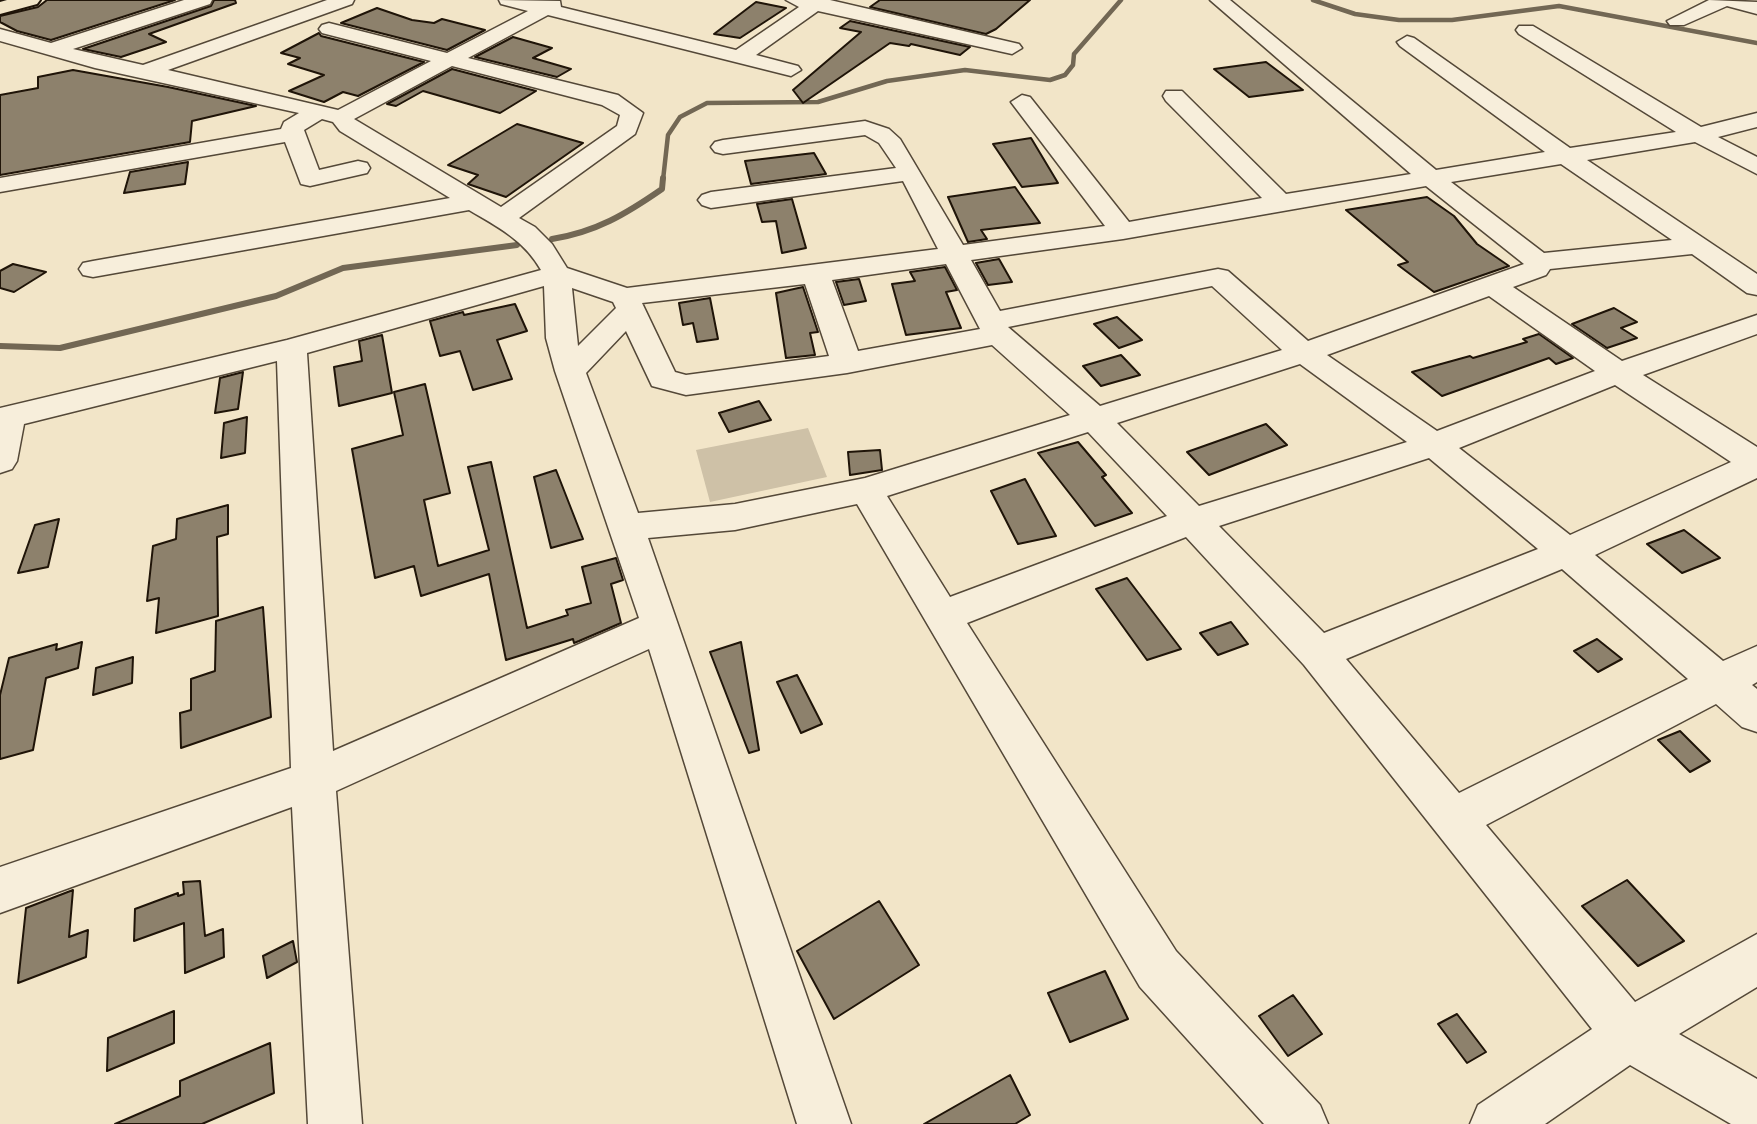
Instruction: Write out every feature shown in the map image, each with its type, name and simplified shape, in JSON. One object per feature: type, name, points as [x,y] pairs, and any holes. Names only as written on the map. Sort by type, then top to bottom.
[{"type":"main road","points":[[0,8],[30,0]]},
{"type":"street","points":[[50,50],[202,0]]},
{"type":"street","points":[[143,72],[345,0]]},
{"type":"street","points":[[508,0],[791,70]]},
{"type":"street","points":[[0,185],[299,149],[343,155],[310,179],[299,149],[292,127],[329,114],[447,60],[562,0]]},
{"type":"street","points":[[795,0],[818,2],[1012,48]]},
{"type":"street","points":[[1219,0],[1431,178],[1538,261],[1696,246]]},
{"type":"street","points":[[1677,21],[1724,0],[1757,8]]},
{"type":"street","points":[[740,57],[818,2]]},
{"type":"street","points":[[329,29],[610,100],[632,113],[627,129],[502,218]]},
{"type":"street","points":[[1526,30],[1698,135],[1757,167]]},
{"type":"street","points":[[0,35],[50,50],[329,114],[470,202],[526,233],[543,250],[557,274],[561,338],[570,371],[660,626],[824,1124]]},
{"type":"street","points":[[1407,42],[1564,155],[1757,287]]},
{"type":"street","points":[[1174,96],[1280,202]]},
{"type":"street","points":[[1022,102],[1123,231]]},
{"type":"street","points":[[0,461],[5,418],[292,348],[557,274],[628,304],[954,253],[1123,231],[1280,202],[1698,135],[1757,120]]},
{"type":"street","points":[[723,147],[865,128],[878,130],[886,136],[911,173],[994,328],[1094,418],[1318,653],[1629,1035],[1757,1109]]},
{"type":"street","points":[[711,200],[911,173]]},
{"type":"street","points":[[93,269],[470,202]]},
{"type":"street","points":[[625,527],[735,517],[866,490],[1304,353],[1536,269],[1538,261]]},
{"type":"street","points":[[816,274],[847,363]]},
{"type":"street","points":[[628,304],[663,379],[673,384],[686,385],[847,363],[1218,277],[1304,353],[1434,445],[1567,552],[1757,714]]},
{"type":"street","points":[[1492,285],[1618,373],[1757,463]]},
{"type":"street","points":[[570,371],[628,304]]},
{"type":"street","points":[[942,616],[1192,521],[1434,445],[1618,373],[1757,324]]},
{"type":"street","points":[[292,348],[313,780],[335,1124]]},
{"type":"street","points":[[1318,653],[1567,552],[1757,463]]},
{"type":"street","points":[[866,490],[1158,969],[1301,1124]]},
{"type":"street","points":[[0,890],[313,780],[660,626]]},
{"type":"street","points":[[1453,819],[1757,663]]},
{"type":"street","points":[[1497,1124],[1629,1035],[1757,959]]},
{"type":"shaded area","points":[[808,428],[827,477],[710,502],[696,450]]},
{"type":"building","points":[[47,0],[175,0],[51,40],[17,31],[0,22],[0,16],[38,7]]},
{"type":"building","points":[[214,0],[235,0],[236,3],[149,34],[166,42],[121,57],[83,49],[211,6]]},
{"type":"building","points":[[880,0],[1030,0],[996,29],[986,34],[870,7]]},
{"type":"building","points":[[756,2],[786,8],[740,38],[714,34]]},
{"type":"building","points":[[377,8],[412,20],[434,23],[442,19],[485,30],[447,50],[341,23]]},
{"type":"building","points":[[850,21],[970,47],[960,55],[911,44],[890,43],[803,103],[793,90],[861,32],[840,28]]},
{"type":"building","points":[[319,33],[321,36],[424,62],[358,96],[343,92],[324,102],[289,91],[324,75],[288,64],[300,58],[281,53]]},
{"type":"building","points":[[513,37],[552,48],[533,58],[571,69],[557,77],[475,57]]},
{"type":"building","points":[[1266,62],[1303,90],[1249,97],[1214,69]]},
{"type":"building","points":[[452,69],[536,91],[500,113],[423,91],[396,106],[387,104]]},
{"type":"building","points":[[73,70],[256,106],[192,121],[190,142],[0,175],[0,95],[38,88],[38,77]]},
{"type":"building","points":[[517,124],[583,143],[506,197],[468,184],[478,175],[448,165]]},
{"type":"building","points":[[1031,138],[1058,183],[1022,187],[993,144]]},
{"type":"building","points":[[814,153],[826,174],[751,184],[745,161]]},
{"type":"building","points":[[188,162],[185,184],[124,193],[130,172]]},
{"type":"building","points":[[1015,187],[1040,223],[981,230],[987,239],[968,242],[948,197]]},
{"type":"building","points":[[1427,197],[1454,216],[1477,244],[1509,266],[1434,292],[1398,265],[1408,262],[1346,210]]},
{"type":"building","points":[[792,199],[806,248],[782,253],[776,221],[762,222],[757,204]]},
{"type":"building","points":[[999,259],[1012,282],[988,285],[976,263]]},
{"type":"building","points":[[13,264],[46,272],[14,292],[0,288],[0,271]]},
{"type":"building","points":[[945,267],[957,290],[946,292],[961,328],[906,335],[892,284],[915,281],[910,272]]},
{"type":"building","points":[[859,279],[866,301],[844,305],[836,282]]},
{"type":"building","points":[[803,287],[818,332],[810,333],[815,355],[786,358],[776,293]]},
{"type":"building","points":[[710,298],[718,339],[697,342],[693,323],[683,325],[679,303]]},
{"type":"building","points":[[515,304],[527,331],[497,340],[512,379],[473,390],[460,351],[440,356],[430,321],[463,312],[464,315]]},
{"type":"building","points":[[1614,308],[1637,322],[1621,328],[1637,338],[1607,348],[1572,324]]},
{"type":"building","points":[[1117,317],[1142,340],[1119,348],[1094,324]]},
{"type":"building","points":[[1539,334],[1573,358],[1556,364],[1549,358],[1442,396],[1412,372],[1527,342],[1523,339]]},
{"type":"building","points":[[382,335],[392,393],[339,406],[334,367],[362,361],[359,341]]},
{"type":"building","points":[[1121,355],[1140,375],[1101,386],[1083,366]]},
{"type":"building","points":[[243,372],[238,409],[215,413],[220,378]]},
{"type":"building","points":[[425,384],[450,493],[424,500],[438,566],[489,550],[468,467],[491,462],[527,628],[568,615],[566,610],[591,603],[582,567],[616,558],[623,580],[611,584],[621,623],[574,643],[573,639],[506,660],[489,574],[421,596],[414,566],[375,578],[352,449],[403,435],[394,392]]},
{"type":"building","points":[[759,401],[771,420],[729,432],[719,413]]},
{"type":"building","points":[[247,417],[245,453],[221,458],[224,423]]},
{"type":"building","points":[[1266,424],[1287,445],[1209,475],[1187,452]]},
{"type":"building","points":[[1078,442],[1106,475],[1102,477],[1132,513],[1095,526],[1038,453]]},
{"type":"building","points":[[880,450],[882,470],[850,475],[848,452]]},
{"type":"building","points":[[556,470],[583,539],[551,548],[534,477]]},
{"type":"building","points":[[1025,479],[1056,536],[1018,544],[991,491]]},
{"type":"building","points":[[228,505],[228,534],[217,537],[218,616],[156,633],[159,598],[147,601],[153,546],[176,539],[177,519]]},
{"type":"building","points":[[59,519],[48,567],[18,573],[35,525]]},
{"type":"building","points":[[1684,530],[1720,558],[1682,573],[1647,544]]},
{"type":"building","points":[[1127,578],[1181,649],[1147,660],[1096,589]]},
{"type":"building","points":[[263,607],[271,717],[181,748],[180,713],[191,710],[191,679],[215,671],[216,621]]},
{"type":"building","points":[[1231,622],[1248,644],[1218,655],[1200,633]]},
{"type":"building","points":[[1597,639],[1622,659],[1598,672],[1574,651]]},
{"type":"building","points":[[82,642],[78,668],[46,678],[33,750],[0,759],[0,695],[9,658],[57,644],[56,650]]},
{"type":"building","points":[[741,642],[759,750],[749,753],[710,652]]},
{"type":"building","points":[[133,657],[132,683],[93,695],[96,668]]},
{"type":"building","points":[[797,675],[822,724],[801,733],[777,682]]},
{"type":"building","points":[[1680,731],[1710,761],[1690,772],[1658,740]]},
{"type":"building","points":[[1627,880],[1684,941],[1638,966],[1582,906]]},
{"type":"building","points":[[200,881],[205,936],[223,929],[224,957],[185,973],[184,923],[134,941],[135,909],[178,893],[178,896],[184,894],[183,882]]},
{"type":"building","points":[[73,890],[69,937],[88,930],[86,957],[18,983],[26,908]]},
{"type":"building","points":[[879,901],[919,965],[834,1019],[797,951]]},
{"type":"building","points":[[293,941],[297,962],[267,978],[263,956]]},
{"type":"building","points":[[1105,971],[1128,1019],[1070,1042],[1048,993]]},
{"type":"building","points":[[1293,995],[1322,1034],[1288,1056],[1259,1016]]},
{"type":"building","points":[[174,1011],[174,1043],[107,1071],[108,1038]]},
{"type":"building","points":[[1457,1014],[1486,1052],[1467,1063],[1438,1024]]},
{"type":"building","points":[[270,1043],[274,1093],[202,1124],[115,1124],[180,1096],[180,1081]]},
{"type":"building","points":[[1010,1075],[1030,1115],[1015,1124],[924,1124]]},
{"type":"waterway","points":[[663,180],[668,135],[680,117],[707,103],[818,102],[887,81],[965,70],[1050,80],[1065,75],[1073,65],[1074,54],[1121,0]]},
{"type":"waterway","points":[[1313,0],[1355,14],[1399,20],[1452,20],[1559,6],[1757,43]]},
{"type":"waterway","points":[[552,239],[583,232],[623,214],[662,189],[663,178]]},
{"type":"waterway","points":[[0,346],[60,348],[276,296],[343,268],[517,245]]}]
